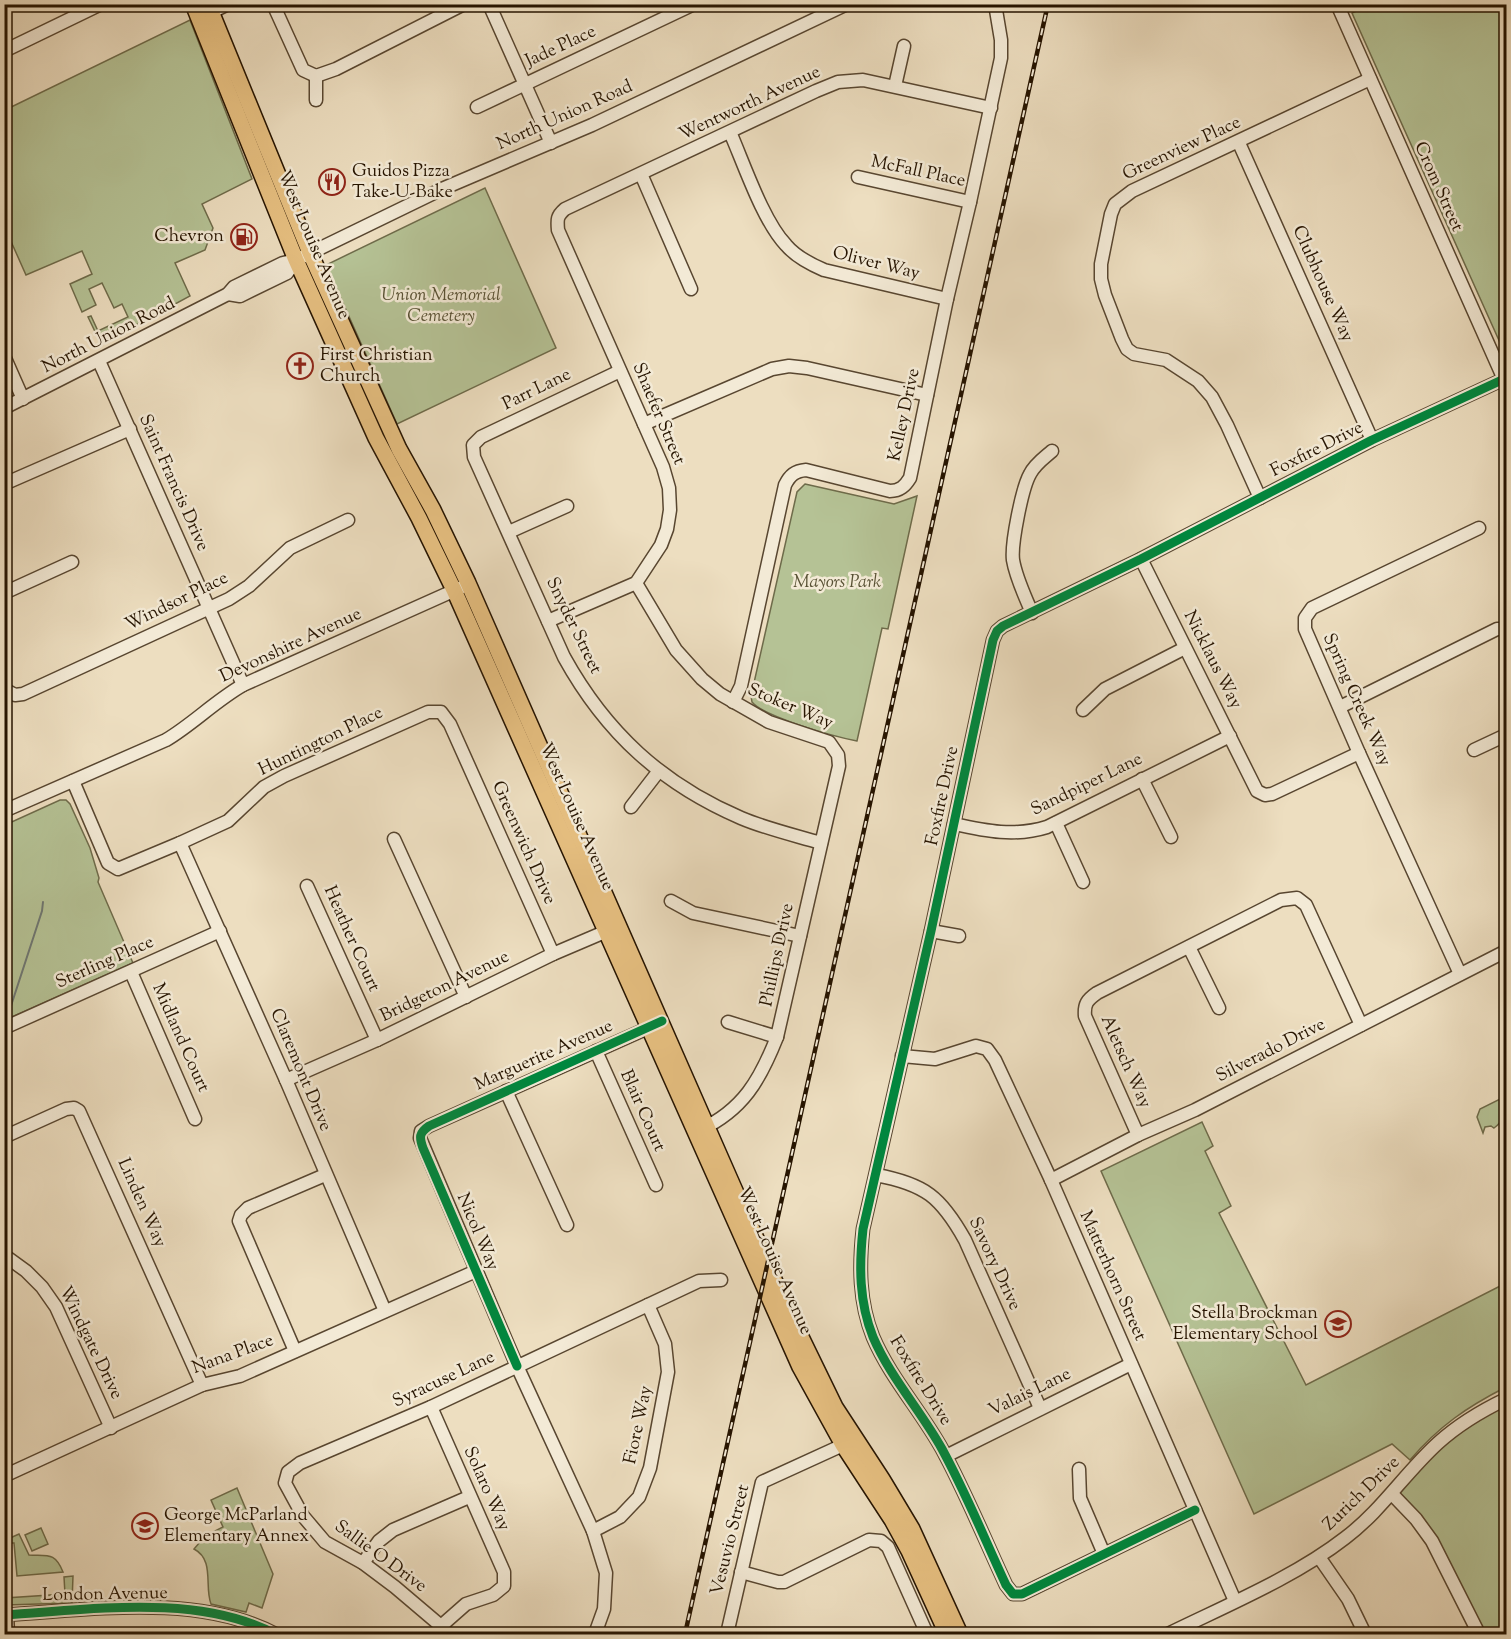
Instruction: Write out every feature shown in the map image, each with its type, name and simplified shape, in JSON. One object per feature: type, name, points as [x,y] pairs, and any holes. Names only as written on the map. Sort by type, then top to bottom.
[{"type":"main road","name":"West Louise Avenue","points":[[193,4],[303,256],[468,583],[620,925],[655,1024]]},
{"type":"main road","name":"West Louise Avenue","points":[[210,8],[303,256],[376,438],[454,590],[605,932],[655,1024],[848,1441],[909,1551],[946,1635]]},
{"type":"main road","name":"West Louise Avenue","points":[[848,1441],[882,1479],[912,1529],[960,1635]]},
{"type":"street","points":[[4,51],[100,4]]},
{"type":"street","points":[[210,8],[228,4]]},
{"type":"street","points":[[273,4],[303,70],[316,76],[336,69],[464,4]]},
{"type":"street","points":[[489,4],[551,143]]},
{"type":"street","name":"Jade Place","points":[[477,107],[694,4]]},
{"type":"street","name":"North Union Road","points":[[4,408],[228,294],[243,282],[303,256],[442,189],[551,143],[847,4]]},
{"type":"street","name":"Kelley Drive","points":[[733,702],[741,686],[785,485],[789,478],[798,471],[806,470],[890,491],[899,490],[910,478],[1000,58],[1001,40],[995,4]]},
{"type":"street","name":"Crom Street","points":[[1337,4],[1505,381]]},
{"type":"street","points":[[895,86],[904,46]]},
{"type":"street","points":[[316,76],[316,100]]},
{"type":"street","name":"Greenview Place","points":[[1260,498],[1227,425],[1212,397],[1198,381],[1178,366],[1162,359],[1134,354],[1127,349],[1105,295],[1101,279],[1101,264],[1111,214],[1116,204],[1132,191],[1370,79]]},
{"type":"street","name":"Wentworth Avenue","points":[[562,238],[556,219],[565,210],[838,82],[863,80],[991,108]]},
{"type":"street","name":"Oliver Way","points":[[730,132],[773,228],[785,245],[796,255],[810,265],[824,270],[947,299]]},
{"type":"street","name":"Clubhouse Way","points":[[1239,142],[1372,440]]},
{"type":"street","points":[[641,174],[692,289]]},
{"type":"street","name":"McFall Place","points":[[858,177],[970,202]]},
{"type":"street","name":"Shaefer Street","points":[[562,238],[663,467],[669,488],[670,510],[667,529],[661,545],[636,583]]},
{"type":"street","points":[[4,356],[23,399]]},
{"type":"street","name":"Saint Francis Drive","points":[[99,361],[243,685]]},
{"type":"street","points":[[644,424],[772,369],[789,366],[927,395]]},
{"type":"street","name":"Parr Lane","points":[[473,446],[481,437],[620,371]]},
{"type":"street","name":"Foxfire Drive","points":[[1104,1554],[1022,1594],[1013,1594],[1006,1586],[946,1456],[880,1350],[866,1312],[861,1290],[860,1256],[863,1229],[931,931],[993,640],[997,631],[1003,626],[1372,440],[1505,381]]},
{"type":"street","points":[[4,484],[130,429]]},
{"type":"street","name":"Snyder Street","points":[[473,446],[474,457],[569,665],[596,706],[624,739],[658,772],[703,800],[743,819],[820,843]]},
{"type":"street","points":[[1032,613],[1017,575],[1013,559],[1013,543],[1028,477],[1035,465],[1052,450]]},
{"type":"street","points":[[509,532],[567,506]]},
{"type":"street","name":"Windsor Place","points":[[7,691],[22,694],[210,609],[249,586],[290,548],[348,520]]},
{"type":"street","name":"Spring Creek Way","points":[[1460,974],[1305,629],[1305,618],[1312,608],[1479,528]]},
{"type":"street","name":"Nicklaus Way","points":[[1141,558],[1257,791],[1265,795],[1272,794],[1359,753]]},
{"type":"street","points":[[4,592],[72,562]]},
{"type":"street","name":"Devonshire Avenue","points":[[4,812],[165,740],[181,731],[226,695],[243,685],[468,583]]},
{"type":"street","points":[[548,621],[636,583]]},
{"type":"street","name":"Stoker Way","points":[[636,583],[676,650],[702,679],[733,702],[769,722],[829,742],[838,755]]},
{"type":"street","points":[[1340,707],[1497,629],[1506,629]]},
{"type":"street","points":[[1083,710],[1105,688],[1185,648]]},
{"type":"street","name":"Huntington Place","points":[[73,781],[108,863],[111,867],[122,868],[228,821],[264,787],[284,776],[428,712],[438,711],[445,714],[461,747]]},
{"type":"street","points":[[1474,750],[1506,735]]},
{"type":"street","name":"Sandpiper Lane","points":[[954,824],[995,833],[1030,833],[1056,823],[1230,736]]},
{"type":"street","name":"Greenwich Drive","points":[[461,747],[553,954]]},
{"type":"street","name":"Phillips Drive","points":[[702,1129],[727,1115],[750,1091],[763,1072],[777,1037],[839,766],[838,755]]},
{"type":"street","points":[[631,807],[658,772]]},
{"type":"street","points":[[1142,779],[1171,837]]},
{"type":"street","points":[[1056,823],[1083,882]]},
{"type":"street","points":[[394,839],[466,997]]},
{"type":"street","name":"Claremont Drive","points":[[180,843],[286,1080],[385,1311]]},
{"type":"street","name":"Heather Court","points":[[307,886],[377,1040]]},
{"type":"street","points":[[1219,1008],[1189,947],[1281,900],[1297,898],[1306,905],[1361,1025]]},
{"type":"street","points":[[671,901],[693,913],[800,936]]},
{"type":"street","name":"Bridgeton Avenue","points":[[286,1080],[377,1040],[553,954],[620,925]]},
{"type":"street","points":[[931,931],[959,936]]},
{"type":"street","name":"Sterling Place","points":[[4,1028],[220,932]]},
{"type":"street","name":"Aletsch Way","points":[[1138,1135],[1085,1016],[1084,1009],[1087,1000],[1189,947]]},
{"type":"street","name":"Silverado Drive","points":[[1051,1180],[1138,1135],[1195,1110],[1506,951]]},
{"type":"street","name":"Midland Court","points":[[131,972],[195,1119]]},
{"type":"street","points":[[728,1022],[777,1037]]},
{"type":"street","name":"Marguerite Avenue","points":[[440,1121],[655,1024]]},
{"type":"street","name":"Matterhorn Street","points":[[902,1056],[935,1059],[976,1046],[987,1049],[995,1060],[1051,1180],[1235,1601]]},
{"type":"street","name":"Blair Court","points":[[596,1051],[656,1185]]},
{"type":"street","points":[[506,1091],[567,1225]]},
{"type":"street","name":"Linden Way","points":[[4,1137],[66,1109],[74,1108],[79,1112],[202,1385]]},
{"type":"street","name":"Nicol Way","points":[[440,1121],[422,1131],[420,1138],[517,1366],[593,1531],[606,1573],[604,1608],[595,1635]]},
{"type":"street","points":[[295,1351],[239,1221],[248,1208],[325,1175]]},
{"type":"street","name":"Savory Drive","points":[[876,1175],[899,1179],[929,1193],[941,1203],[953,1219],[965,1240],[1040,1408]]},
{"type":"street","name":"Windgate Drive","points":[[4,1255],[26,1270],[56,1307],[111,1428]]},
{"type":"street","name":"Nana Place","points":[[4,1476],[202,1385],[240,1376],[476,1271]]},
{"type":"street","name":"Syracuse Lane","points":[[288,1472],[300,1463],[430,1407],[699,1281],[721,1280]]},
{"type":"street","name":"Fiore Way","points":[[593,1531],[621,1517],[639,1497],[650,1468],[669,1372],[665,1344],[648,1305]]},
{"type":"street","name":"Valais Lane","points":[[946,1456],[1131,1364]]},
{"type":"street","name":"Zurich Drive","points":[[1168,1635],[1319,1557],[1347,1537],[1392,1494],[1436,1445],[1467,1420],[1506,1399]]},
{"type":"street","name":"Solaro Way","points":[[430,1407],[504,1572],[504,1586],[493,1595],[466,1604],[444,1630]]},
{"type":"street","name":"Vesuvio Street","points":[[727,1635],[762,1482],[848,1441]]},
{"type":"street","points":[[1079,1469],[1080,1498],[1104,1554],[1195,1510]]},
{"type":"street","name":"Sallie O Drive","points":[[288,1472],[285,1483],[303,1516],[325,1542],[363,1563],[395,1587],[444,1630]]},
{"type":"street","points":[[1392,1494],[1416,1519],[1432,1541],[1479,1635]]},
{"type":"street","points":[[363,1563],[379,1541],[393,1530],[469,1497]]},
{"type":"street","points":[[741,1572],[784,1582],[869,1540],[880,1541],[888,1547],[927,1635]]},
{"type":"street","points":[[1319,1557],[1327,1565],[1348,1599],[1365,1635]]},
{"type":"street","name":"London Avenue","points":[[6,1615],[122,1609],[179,1610],[221,1615],[252,1624],[275,1635]]},
{"type":"street","points":[[6,1615],[8,1635]]},
{"type":"green space","points":[[1369,5],[1506,5],[1506,356],[1352,13]]},
{"type":"green space","points":[[190,20],[252,179],[202,204],[213,228],[205,250],[175,263],[190,296],[101,344],[88,317],[91,316],[98,331],[128,317],[122,304],[114,308],[102,283],[89,289],[96,305],[82,312],[70,284],[92,274],[82,251],[26,275],[5,228],[5,110]]},
{"type":"green space","name":"Union Memorial Cemetery","points":[[485,188],[556,348],[397,424],[326,265]]},
{"type":"green space","name":"Mayors Park","points":[[805,484],[894,504],[917,496],[888,629],[882,628],[857,741],[785,720],[759,708],[752,702],[751,696],[797,492]]},
{"type":"green space","points":[[60,800],[66,800],[70,804],[90,848],[99,878],[98,882],[133,963],[5,1020],[5,825]]},
{"type":"green space","points":[[1502,1098],[1506,1100],[1506,1104],[1502,1119],[1494,1128],[1485,1127],[1483,1133],[1477,1117],[1480,1109]]},
{"type":"green space","points":[[1202,1122],[1213,1146],[1205,1151],[1231,1206],[1219,1213],[1306,1385],[1506,1283],[1506,1387],[1454,1418],[1410,1460],[1392,1444],[1254,1514],[1101,1171]]},
{"type":"green space","points":[[1506,1399],[1506,1634],[1479,1634],[1452,1579],[1392,1494],[1436,1445]]},
{"type":"green space","points":[[237,1488],[273,1574],[262,1608],[249,1603],[246,1612],[211,1604],[207,1566],[205,1560],[194,1549],[205,1536],[223,1527],[211,1500]]},
{"type":"green space","points":[[41,1528],[48,1544],[32,1551],[25,1535]]},
{"type":"green space","points":[[19,1534],[29,1555],[54,1558],[63,1572],[17,1576],[14,1543],[10,1543],[10,1538]]},
{"type":"green space","points":[[73,1576],[72,1603],[5,1605],[5,1598],[65,1594],[64,1577]]},
{"type":"waterway","points":[[8,1022],[7,1018],[43,902]]},
{"type":"railway","points":[[685,1634],[1048,4]]},
{"type":"cycle path","points":[[1195,1510],[1022,1594],[1013,1594],[1006,1585],[942,1449],[880,1352],[868,1324],[861,1270],[863,1229],[931,931],[993,640],[997,631],[1003,626],[1141,559],[1372,440],[1504,379]]},
{"type":"cycle path","points":[[517,1366],[423,1148],[422,1133],[429,1126],[662,1021]]},
{"type":"cycle path","points":[[4,1615],[107,1608],[178,1609],[212,1613],[244,1621],[275,1634]]},
{"type":"place","name":"Guidos Pizza Take-U-Bake","points":[[332,182]]},
{"type":"place","name":"Chevron","points":[[244,237]]},
{"type":"place","name":"First Christian Church","points":[[300,366]]},
{"type":"place","name":"Stella Brockman Elementary School","points":[[1338,1324]]},
{"type":"place","name":"George McParland Elementary Annex","points":[[145,1526]]}]
